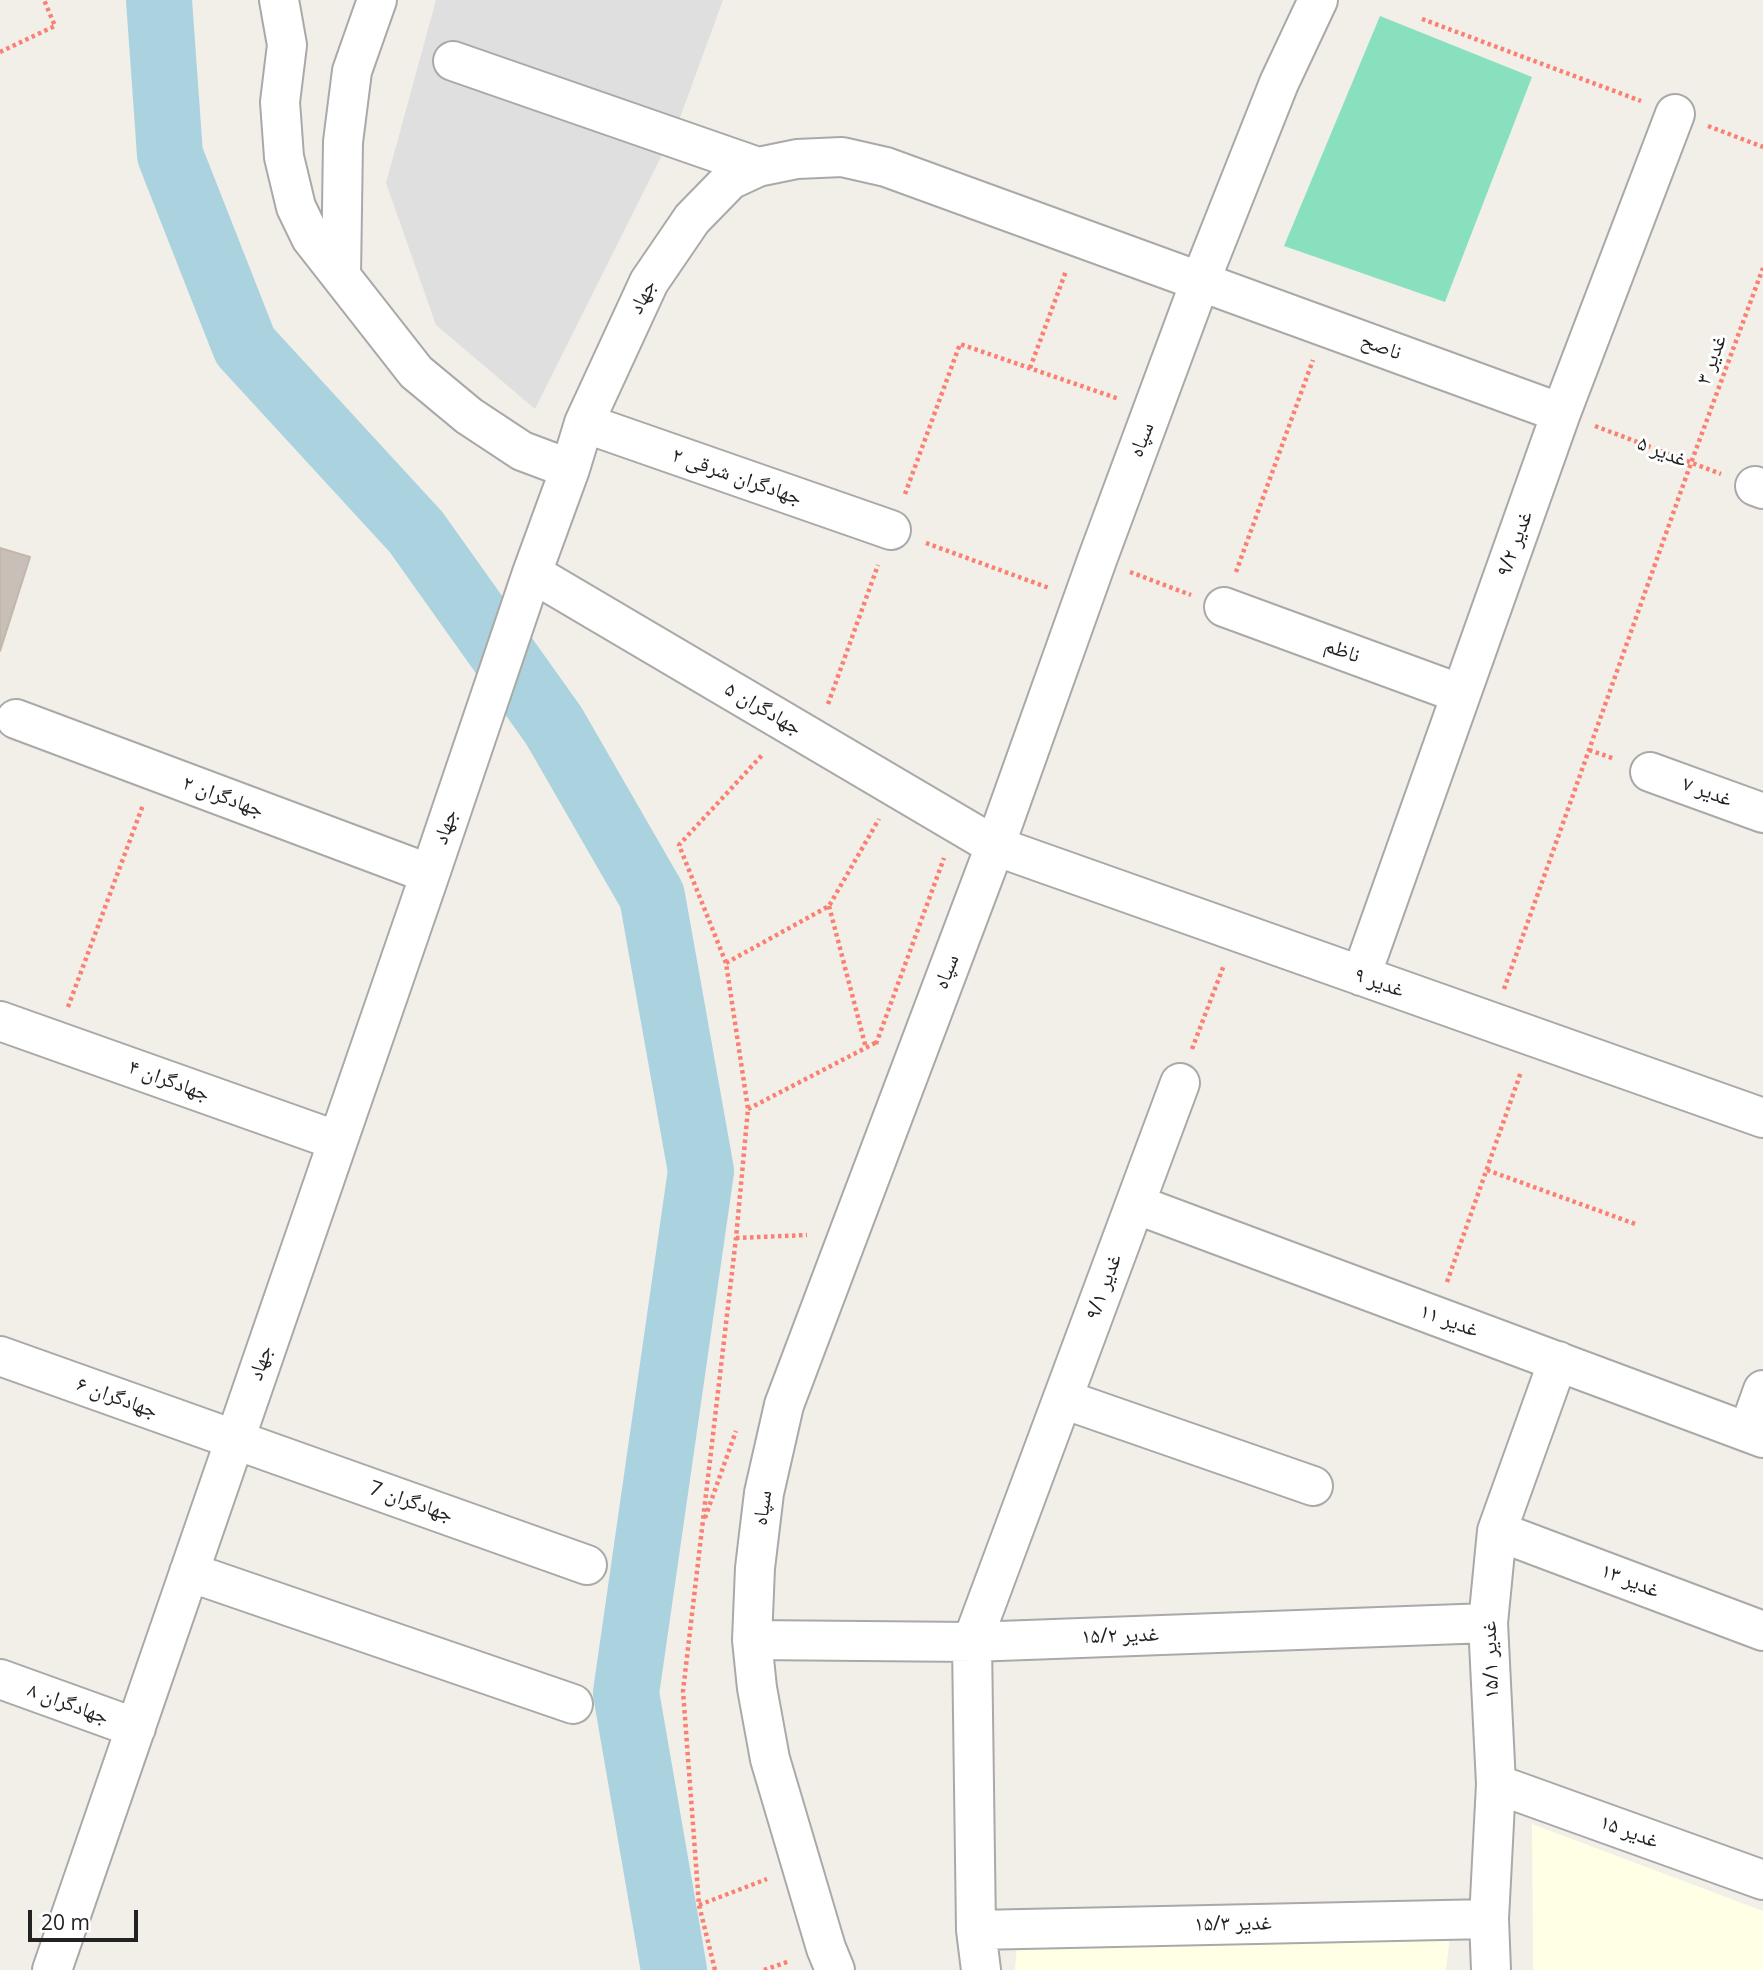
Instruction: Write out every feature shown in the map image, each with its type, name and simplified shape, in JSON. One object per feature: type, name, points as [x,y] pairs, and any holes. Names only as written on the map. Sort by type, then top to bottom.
[{"type":"street","points":[[279,0],[287,45],[280,102],[284,157],[290,187],[304,226],[416,373],[469,416],[522,452],[570,469]]},
{"type":"street","points":[[341,276],[343,142],[352,71],[377,0]]},
{"type":"street","name":"سپاه","points":[[835,1970],[826,1948],[770,1759],[757,1688],[752,1640],[755,1568],[764,1493],[784,1405],[995,846],[1200,282],[1279,83],[1318,0]]},
{"type":"street","points":[[453,61],[758,167]]},
{"type":"street","name":"غدیر ۹/۲","points":[[1361,976],[1561,413],[1675,114]]},
{"type":"street","name":"جهاد","points":[[52,1970],[584,423],[649,282],[692,219],[730,180],[758,167],[797,159],[842,157],[897,171],[1200,282]]},
{"type":"street","name":"ناصح","points":[[1200,282],[1561,413]]},
{"type":"street","name":"جهادگران شرقی ۲","points":[[584,423],[891,530]]},
{"type":"street","name":"جهادگران ۵","points":[[526,588],[802,732],[995,846]]},
{"type":"street","name":"ناظم","points":[[1224,607],[1461,694]]},
{"type":"street","name":"جهادگران ۲","points":[[16,719],[430,874]]},
{"type":"street","name":"غدیر ۷","points":[[1650,772],[1763,813]]},
{"type":"street","name":"غدیر ۹","points":[[995,846],[1763,1118]]},
{"type":"street","name":"جهادگران ۴","points":[[0,1021],[338,1141]]},
{"type":"street","name":"غدیر ۹/۱","points":[[972,1642],[1180,1083]]},
{"type":"street","name":"غدیر ۱۱","points":[[1135,1204],[1755,1435]]},
{"type":"street","name":"جهادگران ۶","points":[[0,1356],[234,1440]]},
{"type":"street","name":"غدیر ۱۵/۱","points":[[1491,1970],[1489,1919],[1496,1784],[1488,1623],[1497,1531],[1558,1361]]},
{"type":"street","points":[[1755,1435],[1763,1390]]},
{"type":"street","points":[[1063,1398],[1313,1486]]},
{"type":"street","name":"جهادگران 7","points":[[234,1440],[587,1565]]},
{"type":"street","name":"غدیر ۱۳","points":[[1497,1531],[1763,1631]]},
{"type":"street","points":[[190,1572],[573,1704]]},
{"type":"street","name":"غدیر ۱۵/۲","points":[[752,1640],[972,1642],[1488,1623]]},
{"type":"street","points":[[972,1642],[976,1930],[981,1970]]},
{"type":"street","name":"جهادگران ۸","points":[[0,1679],[136,1728]]},
{"type":"street","name":"غدیر ۱۵","points":[[1496,1784],[1763,1880]]},
{"type":"street","name":"غدیر ۱۵/۳","points":[[976,1930],[1489,1919]]},
{"type":"path","points":[[0,52],[55,26],[44,0]]},
{"type":"path","points":[[1422,19],[1763,147]]},
{"type":"path","points":[[1030,368],[1079,237]]},
{"type":"path","name":"غدیر ۳","points":[[1492,1022],[1763,268]]},
{"type":"path","points":[[1097,560],[1224,607],[1325,327]]},
{"type":"path","points":[[715,1970],[699,1905],[682,1691],[736,1238],[748,1109],[726,963],[680,845],[802,732],[891,530],[960,344],[1153,410]]},
{"type":"path","name":"غدیر ۵","points":[[1561,413],[1759,488]]},
{"type":"path","points":[[891,530],[1083,600]]},
{"type":"path","points":[[56,1040],[155,771]]},
{"type":"path","points":[[726,963],[829,906],[897,788]]},
{"type":"path","points":[[872,1055],[948,846]]},
{"type":"path","points":[[829,906],[866,1048]]},
{"type":"path","points":[[1180,1083],[1236,932]]},
{"type":"path","points":[[1436,1316],[1534,1037]]},
{"type":"path","points":[[748,1109],[877,1042]]},
{"type":"path","points":[[1487,1170],[1638,1225]]},
{"type":"path","points":[[736,1238],[807,1235],[803,1248]]},
{"type":"path","points":[[702,1525],[739,1424]]},
{"type":"path","points":[[699,1905],[801,1866]]},
{"type":"shaded area","points":[[436,0],[723,0],[678,123],[535,409],[436,325],[386,183]]},
{"type":"shaded area","points":[[1532,1824],[1763,1911],[1763,1970],[1533,1970]]},
{"type":"shaded area","points":[[1450,1935],[1446,1970],[1015,1970],[1017,1946]]},
{"type":"green space","points":[[1380,16],[1532,77],[1445,302],[1284,246]]},
{"type":"building","points":[[0,548],[30,557],[0,651]]},
{"type":"waterway","points":[[159,0],[170,155],[245,346],[416,532],[554,726],[652,896],[701,1171],[626,1693],[674,1970]]}]
